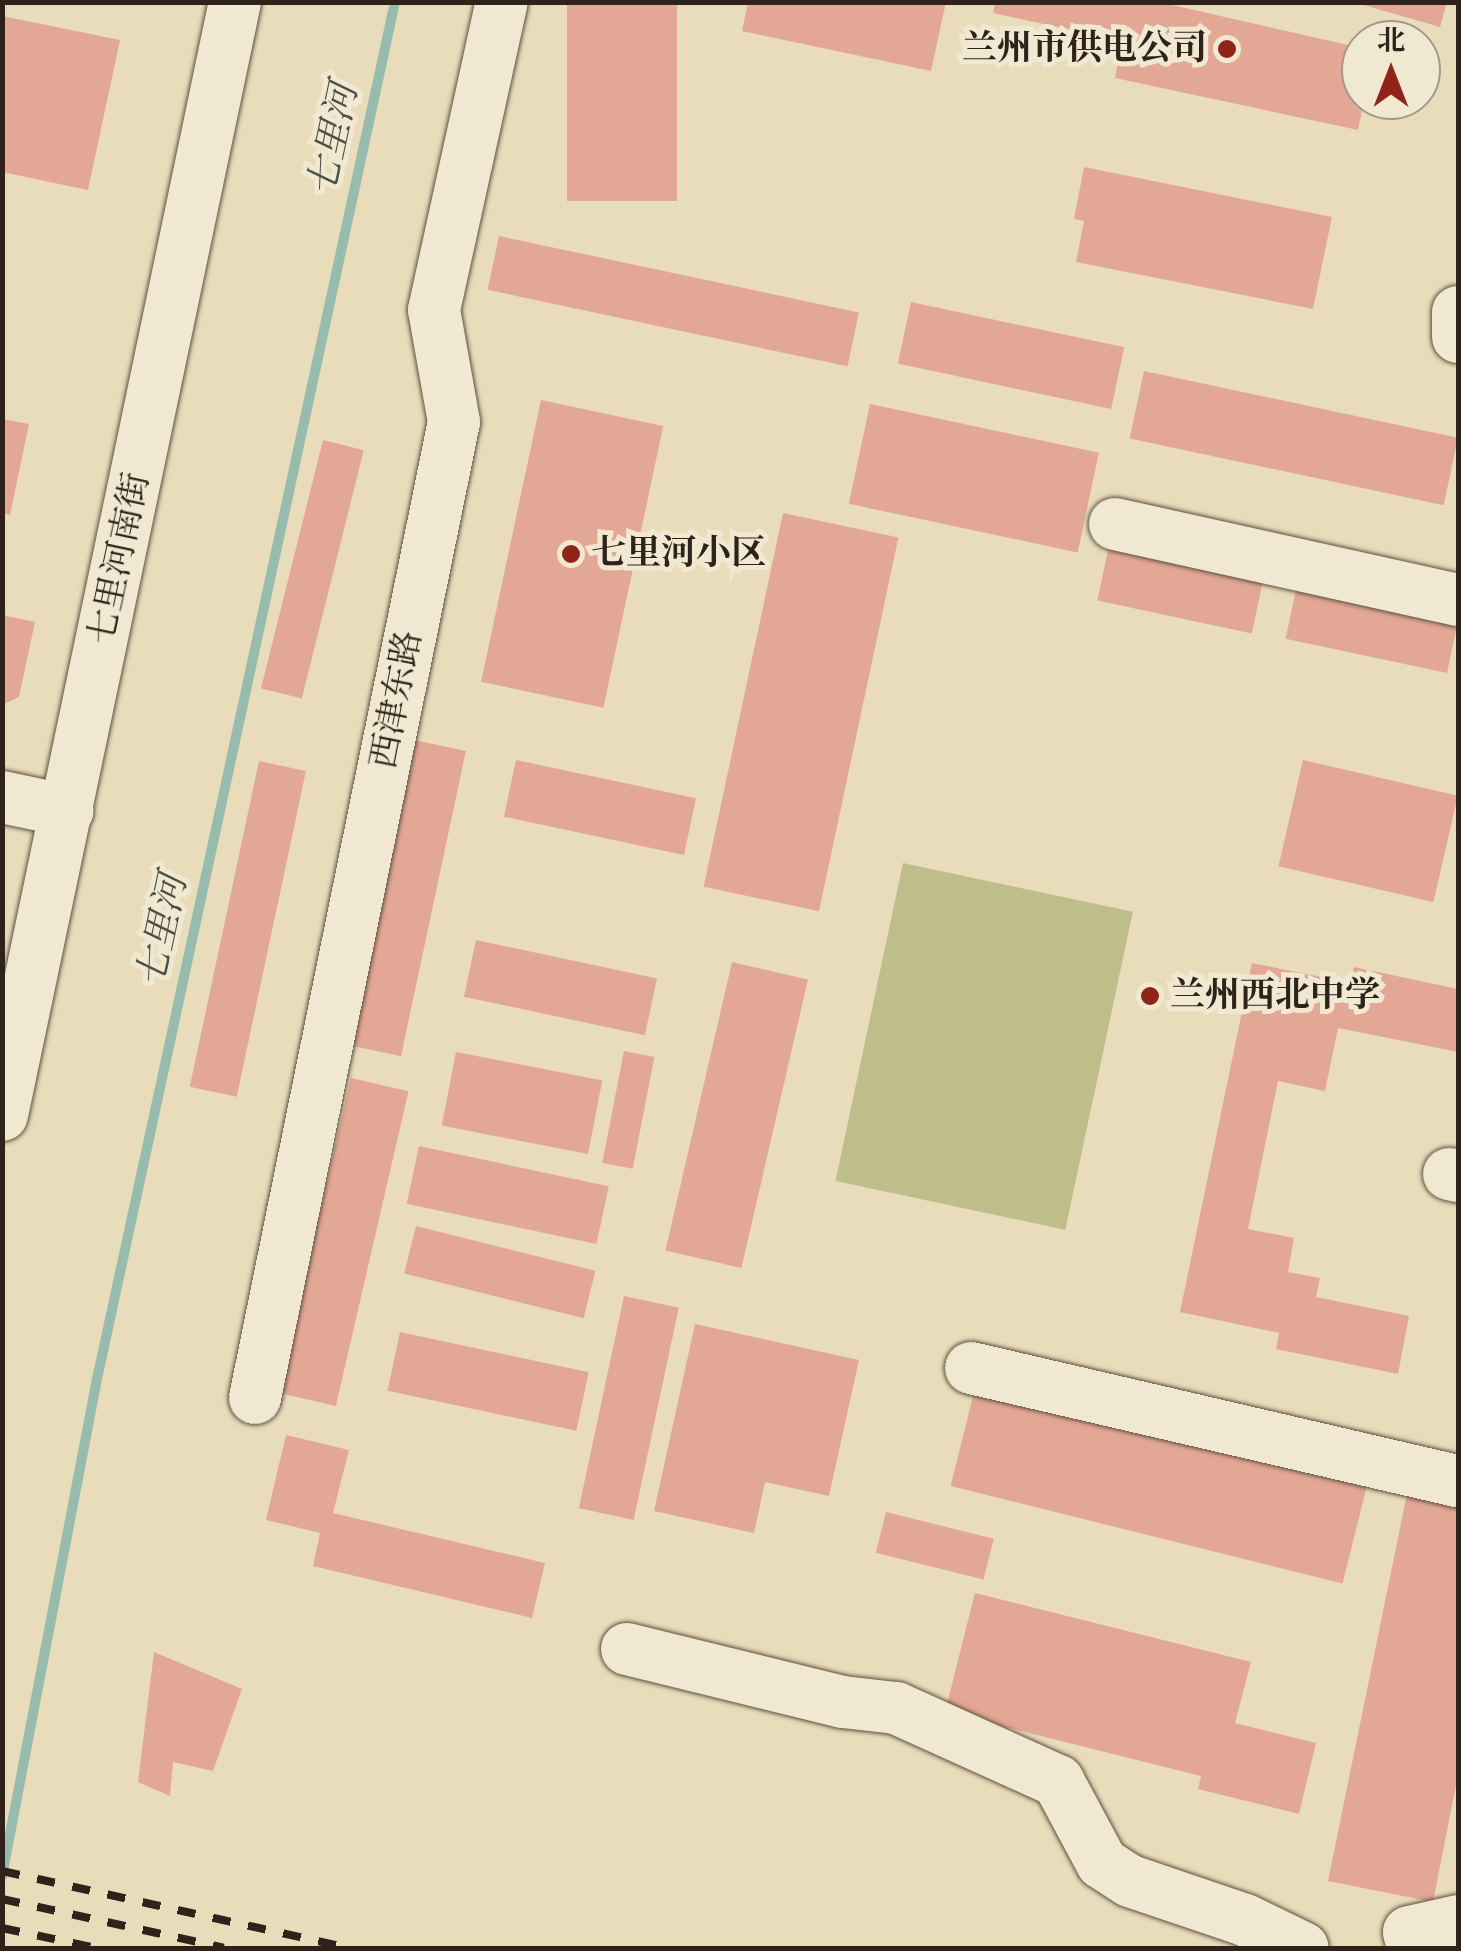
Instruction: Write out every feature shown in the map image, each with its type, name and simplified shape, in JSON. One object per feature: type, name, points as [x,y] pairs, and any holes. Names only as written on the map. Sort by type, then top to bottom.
[{"type":"street","name":"七里河南街","points":[[2,1115],[234,2]]},
{"type":"street","name":"西津东路","points":[[255,1398],[454,422],[434,310],[502,2]]},
{"type":"street","points":[[1458,312],[1458,338]]},
{"type":"street","points":[[1116,524],[1458,600]]},
{"type":"street","points":[[2,797],[68,811]]},
{"type":"street","points":[[971,1368],[1458,1481]]},
{"type":"street","points":[[627,1649],[844,1702],[896,1708],[1058,1781],[1102,1863],[1130,1881],[1245,1920],[1302,1948]]},
{"type":"street","points":[[1414,1948],[1410,1932],[1458,1921]]},
{"type":"shaded area","points":[[903,863],[1133,912],[1065,1230],[835,1181]]},
{"type":"building","points":[[567,2],[677,2],[677,201],[567,201]]},
{"type":"building","points":[[748,2],[946,2],[931,71],[742,31]]},
{"type":"building","points":[[995,2],[1159,2],[1341,43],[1341,120],[1360,120],[1358,130],[1115,78],[1122,41],[993,13]]},
{"type":"building","points":[[1353,2],[1447,2],[1441,23],[1441,20],[1416,20]]},
{"type":"building","points":[[2,16],[120,40],[88,190],[2,172]]},
{"type":"building","points":[[1084,167],[1332,217],[1313,309],[1076,262],[1084,221],[1074,219]]},
{"type":"building","points":[[499,236],[859,313],[848,366],[488,290]]},
{"type":"building","points":[[911,302],[1124,347],[1111,409],[898,364]]},
{"type":"building","points":[[1144,371],[1458,438],[1444,505],[1130,438]]},
{"type":"building","name":"七里河小区","points":[[541,400],[663,426],[603,708],[481,682]]},
{"type":"building","points":[[870,404],[1099,453],[1078,552],[849,504]]},
{"type":"building","points":[[2,419],[29,424],[10,515],[2,513]]},
{"type":"building","points":[[323,440],[364,450],[302,699],[261,688]]},
{"type":"building","points":[[783,513],[898,538],[819,911],[704,887]]},
{"type":"building","points":[[1111,536],[1266,569],[1252,633],[1097,601]]},
{"type":"building","points":[[1297,585],[1458,619],[1447,673],[1286,639]]},
{"type":"building","points":[[2,615],[35,622],[19,697],[2,705]]},
{"type":"building","points":[[414,740],[466,751],[401,1056],[349,1045]]},
{"type":"building","points":[[516,760],[696,798],[684,855],[504,817]]},
{"type":"building","points":[[1303,760],[1458,796],[1433,902],[1278,866]]},
{"type":"building","points":[[259,761],[306,771],[237,1097],[190,1087]]},
{"type":"building","points":[[476,940],[657,978],[645,1035],[464,997]]},
{"type":"building","points":[[732,962],[808,980],[741,1268],[665,1250]]},
{"type":"building","points":[[1252,963],[1351,983],[1354,967],[1458,989],[1458,1052],[1338,1028],[1325,1091],[1278,1081],[1248,1229],[1294,1238],[1288,1272],[1320,1278],[1316,1297],[1409,1316],[1398,1374],[1276,1349],[1279,1333],[1180,1312]]},
{"type":"building","points":[[624,1051],[654,1057],[633,1169],[602,1163]]},
{"type":"building","points":[[456,1052],[602,1080],[588,1154],[442,1126]]},
{"type":"building","points":[[351,1078],[408,1091],[336,1406],[278,1393]]},
{"type":"building","points":[[419,1146],[609,1186],[596,1244],[407,1204]]},
{"type":"building","points":[[416,1226],[596,1271],[584,1318],[404,1274]]},
{"type":"building","points":[[624,1296],[679,1308],[634,1520],[579,1508]]},
{"type":"building","points":[[695,1324],[859,1360],[829,1496],[765,1482],[754,1533],[654,1511]]},
{"type":"building","points":[[400,1332],[589,1372],[576,1431],[388,1391]]},
{"type":"building","points":[[976,1384],[1368,1482],[1343,1584],[951,1486]]},
{"type":"building","points":[[286,1435],[349,1450],[333,1513],[545,1563],[532,1618],[313,1566],[320,1533],[266,1520]]},
{"type":"building","points":[[1408,1489],[1458,1499],[1458,1775],[1433,1902],[1328,1881]]},
{"type":"building","points":[[886,1512],[994,1539],[984,1580],[876,1553]]},
{"type":"building","points":[[975,1593],[1251,1662],[1235,1723],[1316,1743],[1299,1814],[1198,1789],[1201,1776],[945,1712]]},
{"type":"building","points":[[154,1652],[242,1689],[213,1771],[173,1762],[170,1796],[138,1782]]},
{"type":"waterway","name":"七里河","points":[[2,1876],[97,1379],[395,2]]},
{"type":"railway","points":[[2,1871],[350,1948]]},
{"type":"railway","points":[[2,1899],[224,1948]]},
{"type":"railway","points":[[2,1928],[96,1948]]},
{"type":"place","name":"兰州市供电公司","points":[[1227,49]]},
{"type":"place","name":"七里河小区","points":[[571,554]]},
{"type":"place","name":"兰州西北中学","points":[[1150,996]]}]
